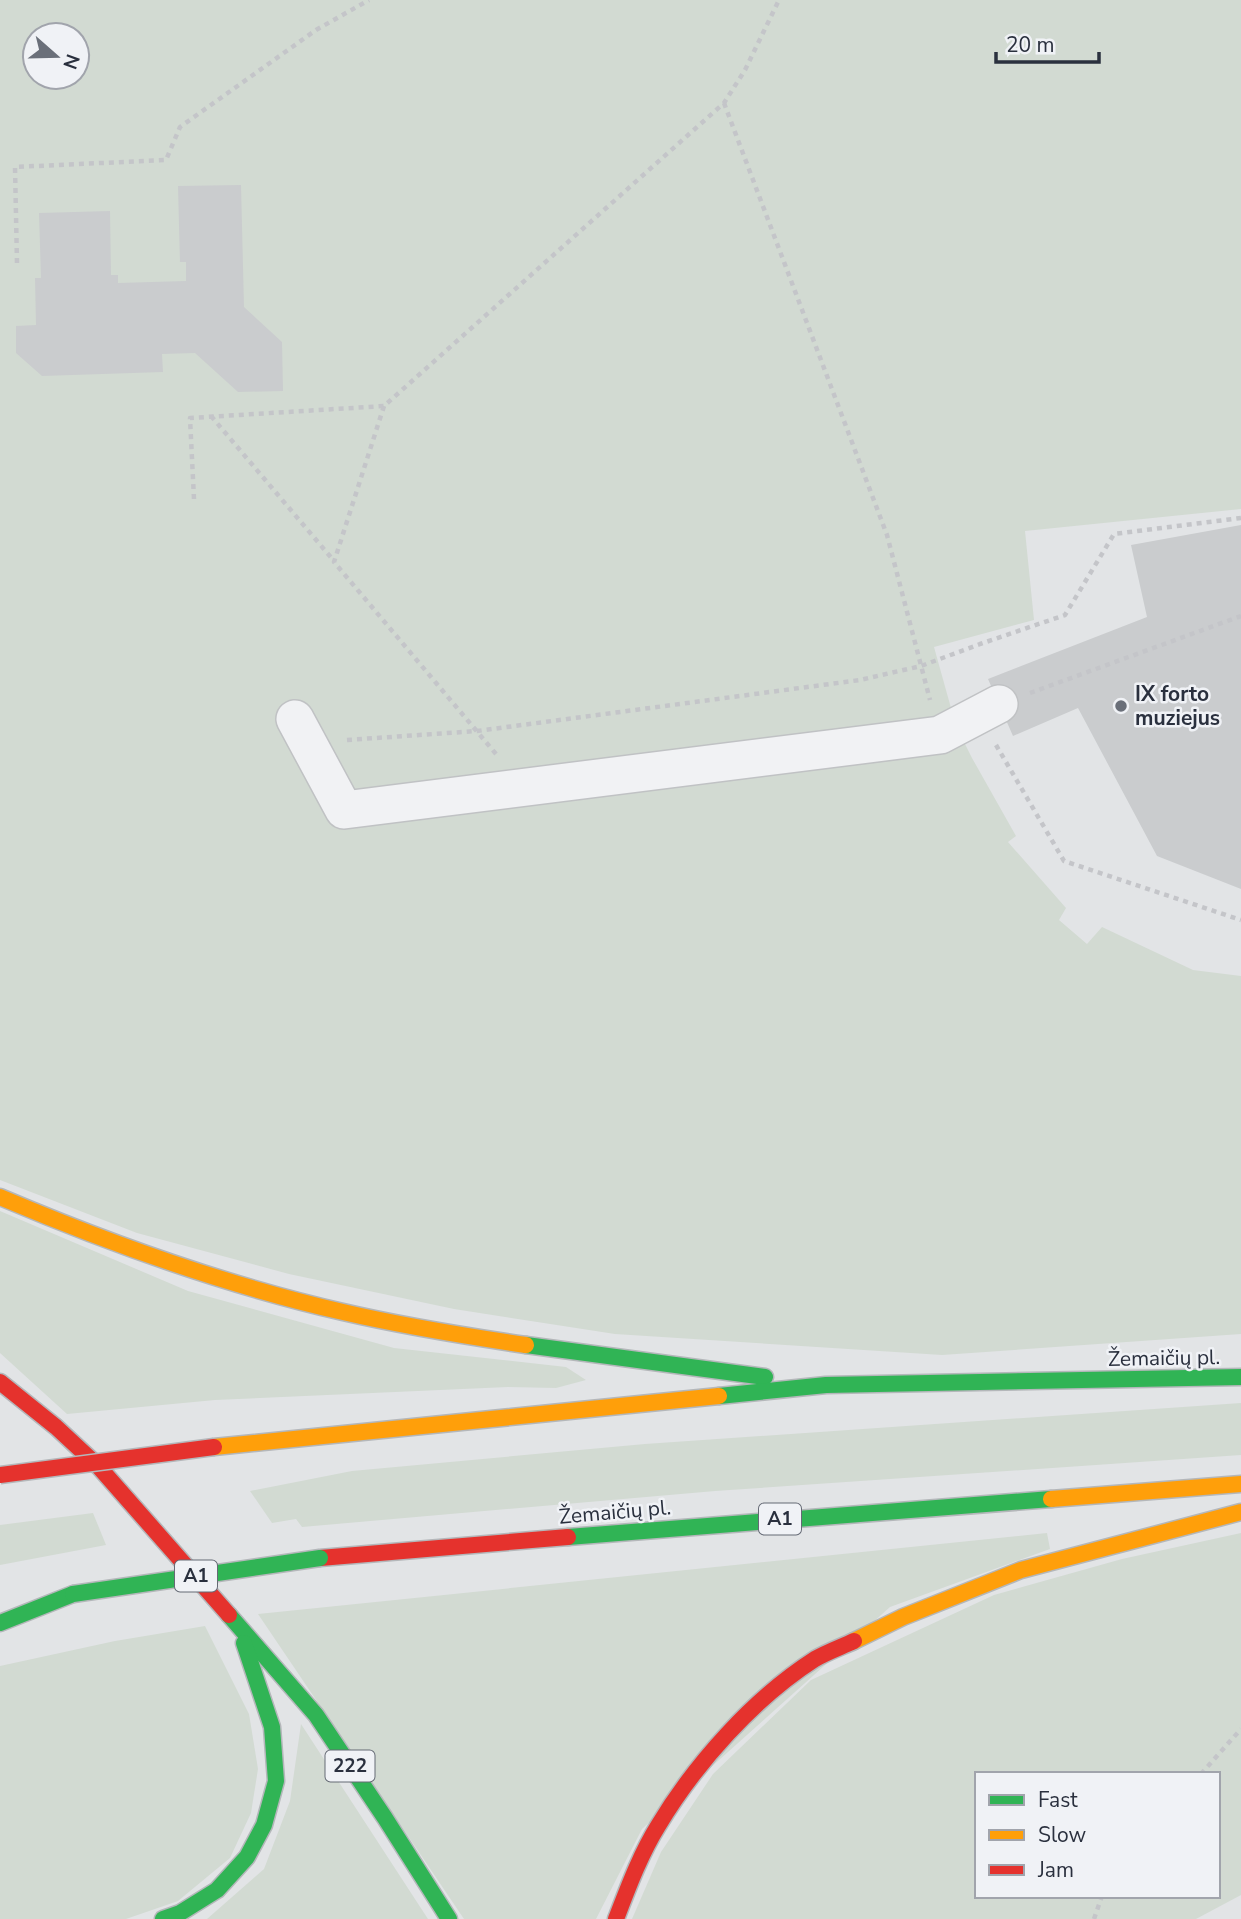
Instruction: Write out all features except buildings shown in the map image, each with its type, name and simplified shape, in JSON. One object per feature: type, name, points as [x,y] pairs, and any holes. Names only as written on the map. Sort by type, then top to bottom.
[{"type":"highway","points":[[0,1197],[131,1250],[219,1279],[344,1312],[460,1335],[826,1385]]},
{"type":"highway","name":"Žemaičių pl.","points":[[0,1475],[214,1447],[826,1385],[1241,1377]]},
{"type":"highway","name":"222","points":[[0,1382],[56,1427],[99,1467],[316,1715],[449,1919]]},
{"type":"highway","name":"Žemaičių pl.","points":[[0,1623],[73,1594],[320,1558],[735,1522],[1241,1485]]},
{"type":"highway","points":[[616,1919],[657,1827],[692,1776],[732,1730],[772,1692],[816,1659],[902,1617],[1021,1570],[1241,1512]]},
{"type":"highway","name":"A1","points":[[12,1603],[73,1594]]},
{"type":"highway","points":[[163,1919],[180,1913],[217,1890],[247,1857],[264,1825],[276,1781],[272,1727],[237,1624]]},
{"type":"street","points":[[295,719],[344,810],[940,735],[989,709]]},
{"type":"path","points":[[17,263],[15,167],[166,160],[180,127],[316,30],[369,0]]},
{"type":"path","points":[[334,562],[384,405],[724,103],[745,70],[779,0]]},
{"type":"path","points":[[724,103],[887,535],[921,666]]},
{"type":"path","points":[[194,499],[190,418],[384,405]]},
{"type":"path","points":[[211,416],[523,788]]},
{"type":"path","points":[[295,719],[339,741],[477,731],[860,680],[921,666],[1065,615],[1114,534],[1241,518]]},
{"type":"path","points":[[1241,616],[989,709],[1064,862],[1241,920]]},
{"type":"path","points":[[1203,1772],[1241,1730]]},
{"type":"path","points":[[1094,1919],[1101,1898]]},
{"type":"shaded area","points":[[0,0],[1241,0],[1241,509],[1025,531],[1034,620],[934,647],[956,726],[1016,836],[1008,842],[1066,908],[1059,920],[1087,944],[1102,927],[1193,970],[1241,976],[1241,1334],[942,1355],[615,1334],[454,1309],[289,1274],[137,1233],[0,1180]]},
{"type":"shaded area","points":[[0,1211],[188,1291],[394,1348],[566,1367],[586,1380],[556,1388],[508,1387],[215,1400],[67,1414],[0,1353]]},
{"type":"shaded area","points":[[1241,1403],[1241,1455],[715,1491],[302,1527],[296,1519],[272,1523],[250,1491],[352,1471],[645,1444]]},
{"type":"shaded area","points":[[93,1513],[106,1545],[0,1565],[0,1525]]},
{"type":"shaded area","points":[[1047,1533],[1050,1549],[890,1607],[642,1829],[596,1919],[464,1919],[258,1614]]},
{"type":"shaded area","points":[[1241,1533],[1241,1895],[1196,1919],[632,1919],[661,1852],[713,1774],[811,1680],[994,1595],[1122,1559]]},
{"type":"shaded area","points":[[205,1626],[249,1714],[258,1769],[251,1813],[230,1858],[178,1901],[126,1919],[0,1919],[0,1666],[115,1641]]},
{"type":"shaded area","points":[[301,1724],[428,1919],[207,1919],[264,1869],[290,1801]]},
{"type":"traffic: fast","points":[[526,1345],[765,1377]]},
{"type":"traffic: fast","points":[[719,1396],[826,1385],[1241,1377]]},
{"type":"traffic: fast","points":[[568,1537],[1051,1499]]},
{"type":"traffic: fast","points":[[73,1594],[320,1558]]},
{"type":"traffic: fast","points":[[0,1623],[73,1594]]},
{"type":"traffic: fast","points":[[229,1615],[316,1715],[449,1919]]},
{"type":"traffic: fast","points":[[163,1919],[180,1913],[217,1890],[247,1857],[264,1825],[276,1781],[272,1727],[244,1643]]},
{"type":"traffic: slow","points":[[0,1197],[126,1247],[255,1289],[388,1322],[526,1345]]},
{"type":"traffic: slow","points":[[214,1447],[719,1396]]},
{"type":"traffic: slow","points":[[1051,1499],[1241,1484]]},
{"type":"traffic: slow","points":[[854,1641],[903,1617],[1021,1570],[1241,1512]]},
{"type":"traffic: jam","points":[[0,1382],[56,1427],[99,1467],[229,1615]]},
{"type":"traffic: jam","points":[[0,1475],[214,1447]]},
{"type":"traffic: jam","points":[[320,1558],[568,1537]]},
{"type":"traffic: jam","points":[[616,1919],[652,1837],[708,1756],[748,1713],[792,1675],[820,1656],[854,1641]]},
{"type":"place","name":"IX forto muziejus","points":[[1121,706]]}]
